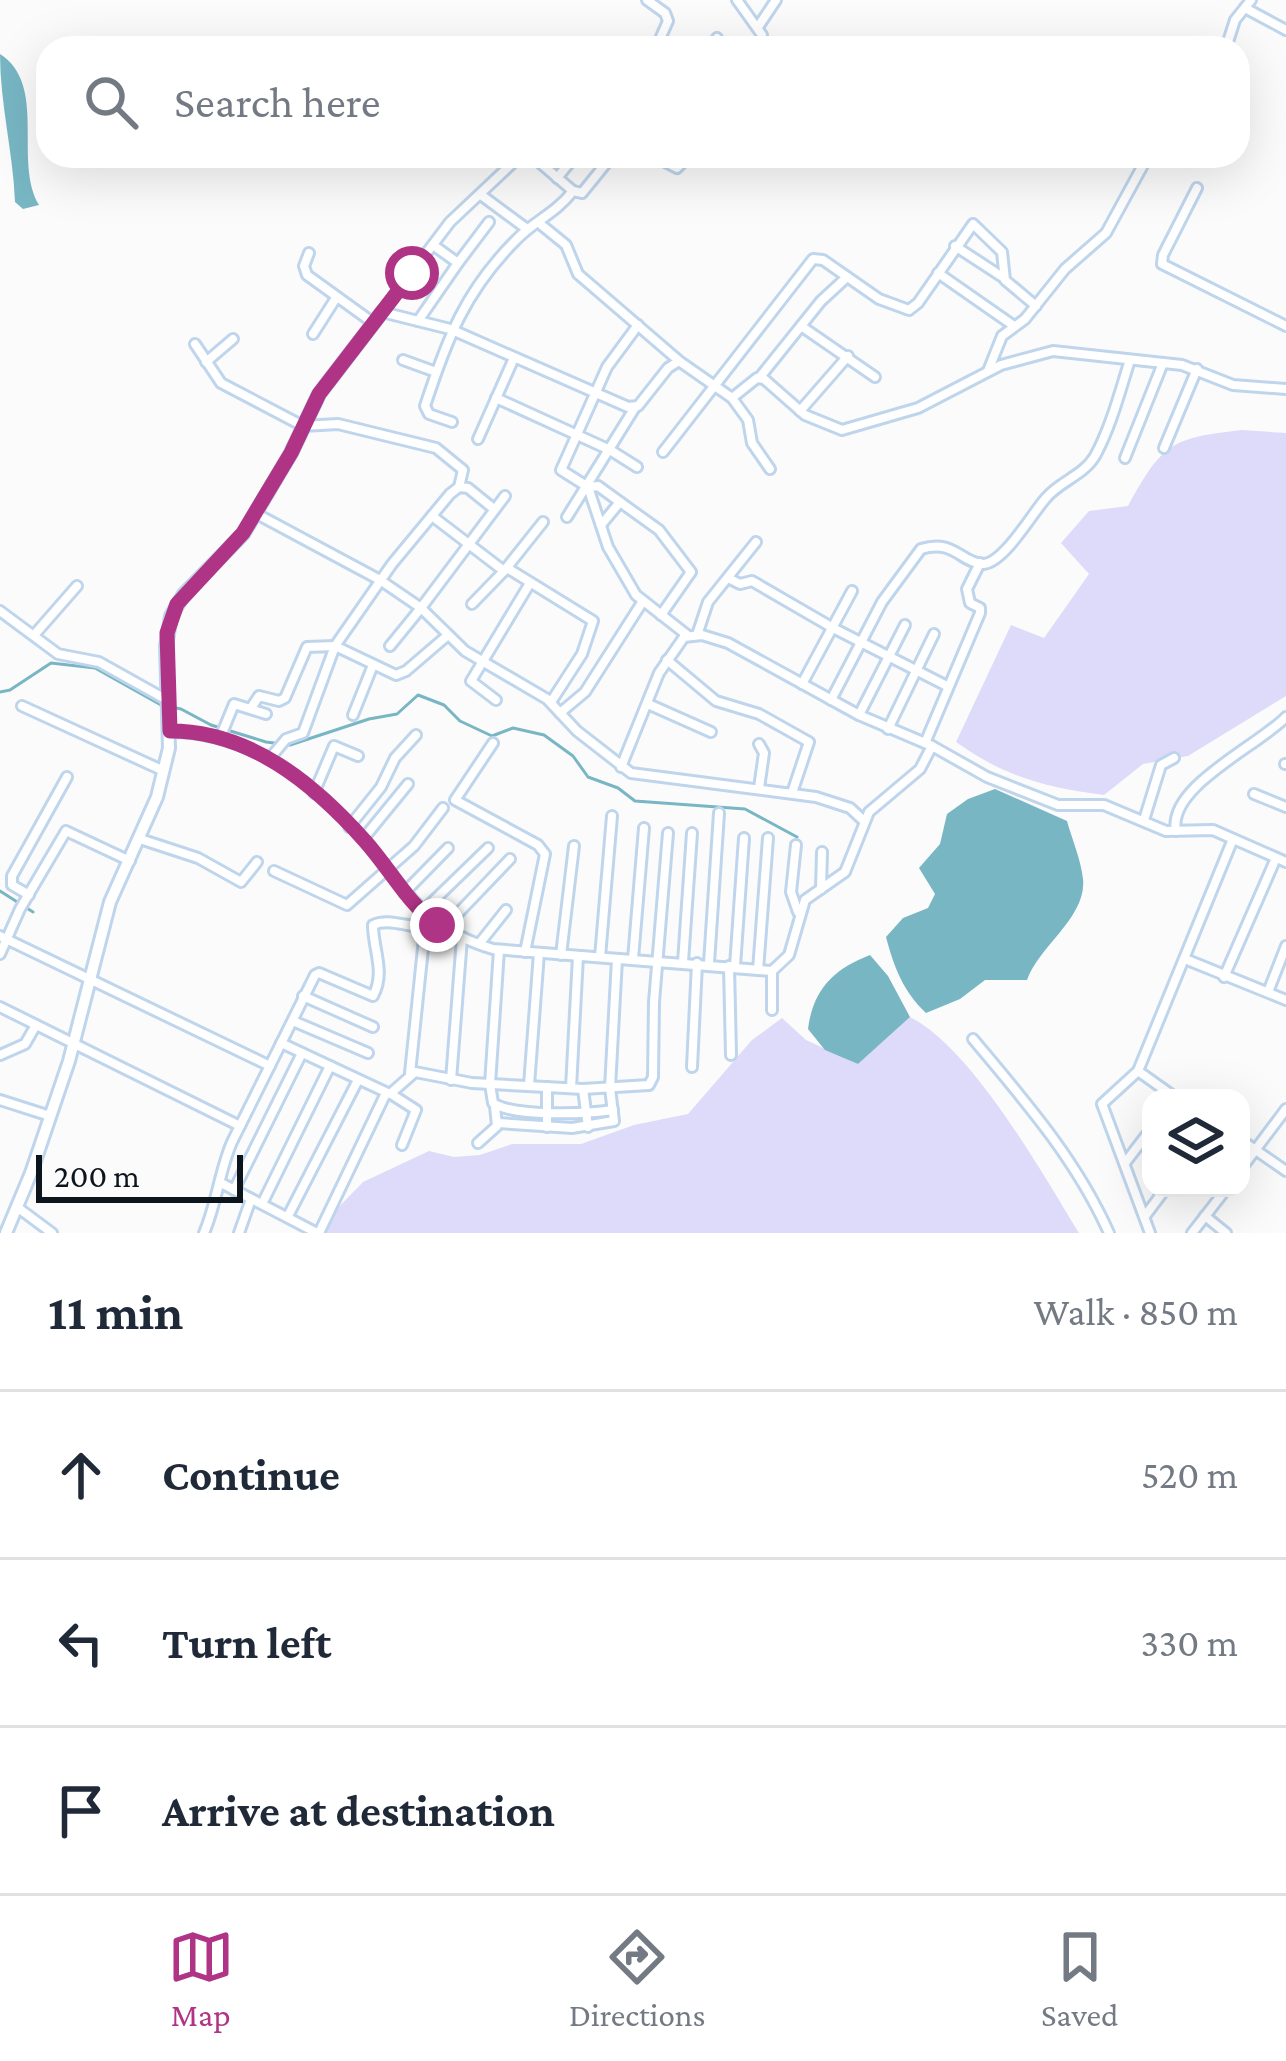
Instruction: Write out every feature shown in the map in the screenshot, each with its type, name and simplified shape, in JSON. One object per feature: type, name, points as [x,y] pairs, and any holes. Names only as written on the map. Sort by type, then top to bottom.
[{"type":"street","points":[[646,0],[668,21],[661,36]]},
{"type":"street","points":[[737,0],[762,36]]},
{"type":"street","points":[[758,27],[776,0]]},
{"type":"street","points":[[1230,36],[1248,4],[1286,30]]},
{"type":"street","points":[[6,1233],[51,1117],[110,902],[140,839],[164,771],[170,731],[167,633],[171,616],[184,594],[229,551],[255,513],[319,394],[372,322],[457,215],[508,168]]},
{"type":"street","points":[[546,168],[582,193],[602,168]]},
{"type":"street","points":[[557,178],[565,168]]},
{"type":"street","points":[[987,373],[1000,340],[1065,269],[1106,233],[1141,168]]},
{"type":"street","points":[[1197,188],[1162,264],[1286,326]]},
{"type":"street","points":[[452,422],[426,411],[450,329],[492,266],[573,191]]},
{"type":"street","points":[[482,195],[527,229]]},
{"type":"street","points":[[418,321],[489,222]]},
{"type":"street","points":[[539,223],[566,245],[578,274],[679,361],[732,398],[748,420],[752,443],[770,469]]},
{"type":"street","points":[[663,452],[809,261],[823,260],[879,299],[905,310],[918,303],[968,226],[976,225],[1002,253],[1005,280]]},
{"type":"street","points":[[434,245],[458,263]]},
{"type":"street","points":[[955,246],[1036,306]]},
{"type":"street","points":[[309,253],[304,271],[372,322]]},
{"type":"street","points":[[938,273],[1015,326]]},
{"type":"street","points":[[732,398],[759,378],[847,277]]},
{"type":"street","points":[[313,334],[336,298]]},
{"type":"street","points":[[382,312],[450,329],[635,408]]},
{"type":"street","points":[[638,326],[607,367],[561,470],[588,487],[598,486],[659,530],[691,572],[661,615]]},
{"type":"street","points":[[801,326],[875,377]]},
{"type":"street","points":[[206,362],[233,339]]},
{"type":"street","points":[[195,344],[226,387],[304,426],[338,424],[436,448],[463,470],[459,487],[380,580],[335,646],[304,730],[271,757]]},
{"type":"street","points":[[759,378],[800,410],[834,428],[854,429],[918,408],[1019,358],[1053,351],[1163,363],[1197,369],[1233,385],[1286,389]]},
{"type":"street","points":[[800,410],[848,356]]},
{"type":"street","points":[[478,439],[514,358]]},
{"type":"street","points":[[403,360],[436,372]]},
{"type":"street","points":[[831,700],[882,602],[921,549],[946,548],[987,563],[1005,549],[1047,496],[1089,464],[1130,360]]},
{"type":"street","points":[[567,517],[635,408],[679,361]]},
{"type":"street","points":[[1125,458],[1163,363]]},
{"type":"street","points":[[1164,448],[1197,369]]},
{"type":"street","points":[[496,398],[638,467]]},
{"type":"street","points":[[459,487],[468,488],[494,509]]},
{"type":"street","points":[[588,487],[608,547],[643,601],[693,635],[728,643],[859,715],[928,744],[987,777],[1058,805],[1104,805],[1166,831],[1207,829],[1281,860],[1224,976]]},
{"type":"street","points":[[389,646],[505,496]]},
{"type":"street","points":[[601,526],[620,502]]},
{"type":"street","points":[[255,513],[380,580],[421,608],[481,661],[550,702],[621,767],[638,774],[759,788],[841,804],[864,821]]},
{"type":"street","points":[[432,516],[506,570],[593,621],[582,654],[550,702]]},
{"type":"street","points":[[472,604],[506,570],[543,521]]},
{"type":"street","points":[[621,767],[666,659],[693,635],[708,602],[756,542]]},
{"type":"street","points":[[772,1010],[772,971],[789,955],[805,900],[849,866],[864,821],[879,800],[920,769],[947,686],[980,614],[980,608],[970,603],[967,589],[980,563]]},
{"type":"street","points":[[730,579],[740,584],[752,580],[947,686]]},
{"type":"street","points":[[496,700],[471,682],[530,583]]},
{"type":"street","points":[[35,634],[77,586]]},
{"type":"street","points":[[802,684],[852,591]]},
{"type":"street","points":[[560,713],[587,689],[643,601]]},
{"type":"street","points":[[0,611],[58,654],[99,662],[168,704]]},
{"type":"street","points":[[859,715],[905,625]]},
{"type":"street","points":[[888,729],[934,634]]},
{"type":"street","points":[[251,708],[260,696],[285,698],[307,647],[335,646],[393,675],[403,673],[448,635]]},
{"type":"street","points":[[666,659],[718,703],[759,714],[808,741],[792,794]]},
{"type":"street","points":[[353,715],[373,664]]},
{"type":"street","points":[[222,732],[234,704],[266,714]]},
{"type":"street","points":[[648,704],[711,732]]},
{"type":"street","points":[[22,706],[164,771]]},
{"type":"street","points":[[1176,831],[1175,816],[1192,789],[1286,717]]},
{"type":"street","points":[[170,731],[222,732],[271,757],[363,839],[422,912],[462,938],[499,950],[772,971]]},
{"type":"street","points":[[349,827],[416,735]]},
{"type":"street","points":[[493,743],[455,800],[538,845],[545,854],[525,952]]},
{"type":"street","points":[[759,744],[764,757],[759,788]]},
{"type":"street","points":[[314,793],[334,746],[358,756]]},
{"type":"street","points":[[1144,820],[1162,763],[1174,758]]},
{"type":"street","points":[[25,902],[12,885],[12,876],[67,777]]},
{"type":"street","points":[[363,839],[408,784]]},
{"type":"street","points":[[1254,794],[1286,807]]},
{"type":"street","points":[[274,871],[345,906],[421,838],[443,808]]},
{"type":"street","points":[[709,963],[719,813]]},
{"type":"street","points":[[600,957],[612,816]]},
{"type":"street","points":[[633,959],[644,828]]},
{"type":"street","points":[[0,954],[3,937],[67,831],[130,861]]},
{"type":"street","points":[[410,1073],[490,1084],[647,1086],[652,1081],[668,833]]},
{"type":"street","points":[[683,962],[692,833]]},
{"type":"street","points":[[731,1055],[732,966],[744,838]]},
{"type":"street","points":[[758,970],[768,838]]},
{"type":"street","points":[[140,839],[198,858],[241,882],[257,862]]},
{"type":"street","points":[[1150,1233],[1101,1107],[1138,1071],[1233,839]]},
{"type":"street","points":[[796,845],[790,892],[799,913]]},
{"type":"street","points":[[561,955],[574,846]]},
{"type":"street","points":[[404,893],[448,848]]},
{"type":"street","points":[[422,912],[488,848]]},
{"type":"street","points":[[820,889],[821,852]]},
{"type":"street","points":[[204,1233],[222,1166],[303,996],[320,973],[374,996],[380,962],[373,926],[388,922],[424,929],[440,926],[509,859]]},
{"type":"street","points":[[478,944],[506,910]]},
{"type":"street","points":[[221,1183],[318,1233],[388,1093],[410,1073],[424,929]]},
{"type":"street","points":[[3,937],[270,1066]]},
{"type":"street","points":[[451,1080],[462,938]]},
{"type":"street","points":[[498,1124],[490,1084],[499,950]]},
{"type":"street","points":[[1268,992],[1285,950]]},
{"type":"street","points":[[530,1085],[539,953]]},
{"type":"street","points":[[578,956],[577,1088],[588,1127]]},
{"type":"street","points":[[478,1143],[498,1124],[588,1127],[614,1121],[610,1088],[617,958]]},
{"type":"street","points":[[1185,959],[1286,1000]]},
{"type":"street","points":[[692,1067],[697,963]]},
{"type":"street","points":[[303,996],[373,1028]]},
{"type":"street","points":[[0,1006],[240,1126]]},
{"type":"street","points":[[293,1022],[368,1052]]},
{"type":"street","points":[[0,1055],[25,1044],[37,1025]]},
{"type":"street","points":[[973,1039],[1056,1140],[1089,1190],[1108,1233]]},
{"type":"street","points":[[280,1043],[416,1111],[402,1145]]},
{"type":"street","points":[[234,1190],[302,1053]]},
{"type":"street","points":[[262,1204],[330,1066]]},
{"type":"street","points":[[1138,1071],[1162,1089]]},
{"type":"street","points":[[288,1216],[358,1080]]},
{"type":"street","points":[[547,1087],[547,1127]]},
{"type":"street","points":[[0,1100],[51,1117]]},
{"type":"street","points":[[495,1106],[547,1112],[613,1110]]},
{"type":"street","points":[[1250,1157],[1286,1108]]},
{"type":"street","points":[[1124,1165],[1142,1141]]},
{"type":"street","points":[[1250,1145],[1286,1171]]},
{"type":"street","points":[[1144,1217],[1159,1197]]},
{"type":"street","points":[[1192,1233],[1220,1197]]},
{"type":"street","points":[[239,1233],[251,1199]]},
{"type":"street","points":[[17,1207],[52,1233]]},
{"type":"street","points":[[1204,1216],[1223,1232]]},
{"type":"shaded area","points":[[0,54],[23,84],[27,104],[29,167],[39,205],[23,209],[15,202]]},
{"type":"shaded area","points":[[1242,430],[1286,433],[1286,696],[1188,756],[1143,764],[1104,795],[1026,779],[956,742],[1011,625],[1044,638],[1089,574],[1061,543],[1089,511],[1128,506],[1151,468],[1172,447],[1200,436]]},
{"type":"shaded area","points":[[995,789],[1067,821],[1083,879],[1078,906],[1027,980],[985,980],[960,999],[926,1013],[900,978],[886,937],[903,918],[928,908],[935,894],[919,868],[940,844],[947,814],[968,799]]},
{"type":"shaded area","points":[[870,955],[888,976],[910,1017],[858,1064],[825,1050],[808,1029],[827,982]]},
{"type":"shaded area","points":[[910,1017],[934,1033],[981,1083],[1079,1233],[322,1233],[333,1213],[363,1182],[429,1151],[454,1157],[480,1155],[512,1144],[581,1144],[634,1125],[688,1114],[752,1040],[782,1018],[806,1040],[858,1064]]},
{"type":"waterway","points":[[0,692],[51,663],[95,668],[161,705],[181,709],[211,725],[290,745],[397,714],[418,695],[444,705],[460,721],[492,736],[513,728],[544,735],[573,756],[588,777],[618,788],[635,801],[745,809],[797,837]]},
{"type":"waterway","points":[[0,891],[33,912]]},
{"type":"route","points":[[412,273],[319,394],[291,453],[243,533],[177,604],[167,633],[167,703],[170,731],[236,743],[266,754],[287,769],[366,842],[418,910],[437,925]]}]
